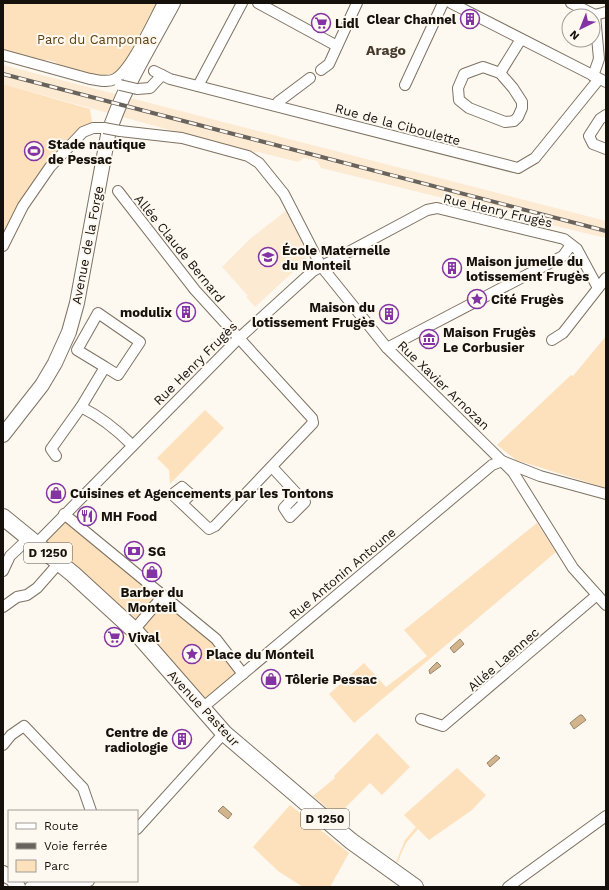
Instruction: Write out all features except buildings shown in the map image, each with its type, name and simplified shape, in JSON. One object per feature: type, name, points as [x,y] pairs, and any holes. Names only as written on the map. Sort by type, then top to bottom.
[{"type":"main road","name":"Avenue de la Forge","points":[[3,435],[37,394],[62,348],[77,303],[110,129],[130,81],[173,3]]},
{"type":"main road","name":"Avenue Pasteur","points":[[3,517],[59,563],[134,630],[201,709],[224,733],[351,841],[415,887]]},
{"type":"street","points":[[3,55],[90,79],[117,82],[127,68],[163,3]]},
{"type":"street","points":[[198,86],[242,3]]},
{"type":"street","points":[[258,3],[337,46]]},
{"type":"street","points":[[321,70],[329,64],[357,3]]},
{"type":"street","points":[[405,85],[443,3]]},
{"type":"street","points":[[451,3],[599,79],[598,48]]},
{"type":"street","points":[[571,3],[581,8]]},
{"type":"street","points":[[500,73],[521,39]]},
{"type":"street","points":[[483,67],[500,73],[513,88],[522,102],[521,113],[514,121],[505,122],[468,108],[458,98],[457,91],[459,82],[467,72],[483,67]]},
{"type":"street","name":"Rue de la Ciboulette","points":[[117,82],[137,89],[150,88],[158,73],[170,79],[518,168],[535,158],[599,79]]},
{"type":"street","points":[[277,106],[278,102],[310,78]]},
{"type":"street","points":[[606,115],[600,119],[589,136],[593,144],[606,149]]},
{"type":"street","name":"Rue Xavier Arnozan","points":[[3,246],[23,206],[50,167],[79,136],[93,128],[104,128],[182,138],[248,156],[259,163],[284,194],[321,266],[387,348],[513,472],[573,568],[606,605]]},
{"type":"street","name":"Allée Claude Bernard","points":[[118,191],[195,290],[238,339],[312,418],[313,423],[272,468]]},
{"type":"street","name":"Rue Henry Frugès","points":[[3,571],[10,556],[32,541],[64,514],[238,339],[312,271],[427,210],[437,208],[564,239],[572,244]]},
{"type":"street","points":[[387,348],[563,256],[572,244],[577,249],[598,288]]},
{"type":"street","points":[[552,340],[563,333],[606,278]]},
{"type":"street","points":[[98,313],[140,342],[118,375],[105,367],[77,350],[98,313]]},
{"type":"street","points":[[56,456],[51,449],[81,407],[105,367]]},
{"type":"street","points":[[81,407],[111,425],[132,444]]},
{"type":"street","points":[[502,461],[540,476],[606,494]]},
{"type":"street","name":"Rue Antonin Antoune","points":[[201,709],[492,465],[502,461]]},
{"type":"street","points":[[182,503],[209,529],[215,526],[272,468],[297,494]]},
{"type":"street","points":[[64,514],[216,639],[243,674]]},
{"type":"street","points":[[3,608],[17,597],[27,595],[37,588],[59,563]]},
{"type":"street","name":"Allée Laennec","points":[[422,719],[443,726],[597,595]]},
{"type":"street","points":[[134,630],[164,596]]},
{"type":"street","points":[[3,745],[11,735],[24,726],[83,788],[91,810]]},
{"type":"street","points":[[138,828],[224,733]]},
{"type":"street","points":[[508,887],[606,816]]},
{"type":"street","points":[[30,887],[44,882],[74,886],[86,884]]},
{"type":"shaded area","points":[[3,65],[606,221],[606,238],[526,219],[523,215],[509,211],[504,213],[321,168],[317,161],[304,158],[298,162],[258,152],[253,153],[3,84]]},
{"type":"shaded area","name":"École Maternelle du Monteil","points":[[287,210],[306,251],[305,261],[255,307],[246,297],[248,296],[222,267],[250,239]]},
{"type":"shaded area","points":[[460,639],[464,644],[454,653],[450,648]]},
{"type":"shaded area","points":[[437,662],[441,666],[430,674],[429,670]]},
{"type":"shaded area","points":[[582,715],[586,720],[574,729],[570,723]]},
{"type":"shaded area","points":[[496,755],[500,758],[490,767],[487,763]]},
{"type":"shaded area","points":[[223,806],[232,814],[228,819],[218,811]]},
{"type":"green space","name":"Parc du Camponac","points":[[3,3],[158,3],[131,53],[131,57],[116,73],[99,76],[61,67],[55,62],[48,60],[39,61],[3,51]]},
{"type":"green space","name":"Stade nautique de Pessac","points":[[3,84],[90,109],[93,128],[50,167],[9,233],[3,231]]},
{"type":"green space","points":[[606,336],[606,488],[516,460],[497,445],[571,375],[573,376]]},
{"type":"green space","points":[[205,410],[224,428],[170,484],[169,470],[157,458]]},
{"type":"green space","points":[[63,522],[68,522],[154,593],[154,601],[135,621],[46,543],[46,541]]},
{"type":"green space","points":[[537,523],[556,552],[354,723],[329,694],[364,663],[386,687],[427,656],[404,630]]},
{"type":"green space","name":"Place du Monteil","points":[[162,603],[167,604],[212,641],[235,671],[234,675],[211,695],[202,699],[141,630],[142,624],[145,626],[158,611],[156,609]]},
{"type":"green space","points":[[377,733],[410,767],[382,795],[370,783],[337,816],[313,796],[335,778],[334,776]]},
{"type":"green space","points":[[457,768],[486,795],[472,810],[429,840],[418,829],[406,843],[397,863],[396,862],[405,840],[416,827],[404,815]]},
{"type":"green space","points":[[290,805],[349,853],[330,887],[303,887],[278,871],[253,847]]},
{"type":"railway","points":[[3,74],[606,231]]},
{"type":"place","name":"Clear Channel","points":[[470,19]]},
{"type":"place","name":"Lidl","points":[[321,23]]},
{"type":"place","name":"Stade nautique de Pessac","points":[[34,151]]},
{"type":"place","name":"École Maternelle du Monteil","points":[[268,257]]},
{"type":"place","name":"Maison jumelle du lotissement Frugès","points":[[452,268]]},
{"type":"place","name":"Cité Frugès","points":[[477,299]]},
{"type":"place","name":"modulix","points":[[186,312]]},
{"type":"place","name":"Maison du lotissement Frugès","points":[[389,314]]},
{"type":"place","name":"Maison Frugès Le Corbusier","points":[[429,339]]},
{"type":"place","name":"Cuisines et Agencements par les Tontons","points":[[56,493]]},
{"type":"place","name":"MH Food","points":[[87,516]]},
{"type":"place","name":"SG","points":[[134,551]]},
{"type":"place","name":"Barber du Monteil","points":[[152,572]]},
{"type":"place","name":"Vival","points":[[114,637]]},
{"type":"place","name":"Place du Monteil","points":[[192,654]]},
{"type":"place","name":"Tôlerie Pessac","points":[[271,679]]},
{"type":"place","name":"Centre de radiologie","points":[[182,739]]},
{"type":"district","name":"Arago","points":[[386,50]]}]
